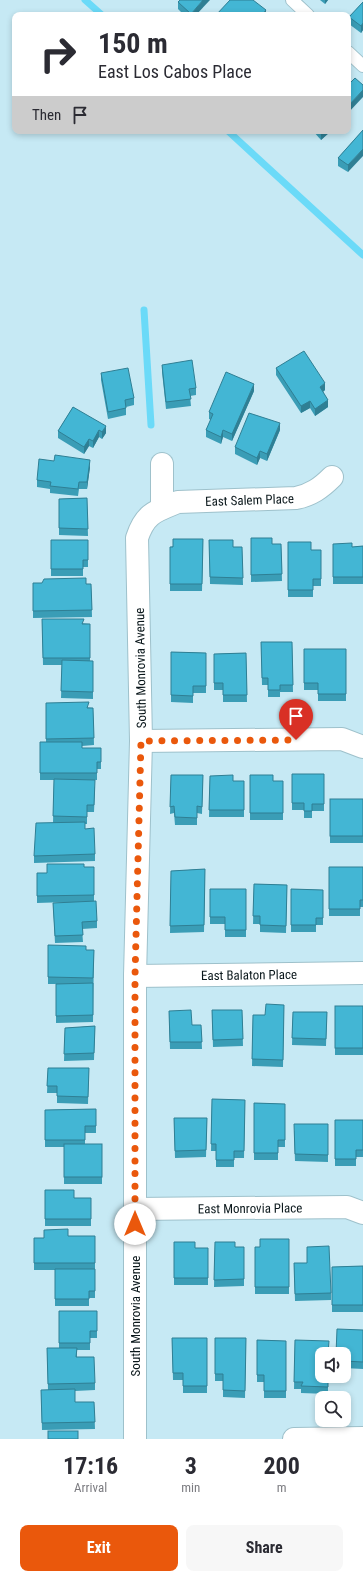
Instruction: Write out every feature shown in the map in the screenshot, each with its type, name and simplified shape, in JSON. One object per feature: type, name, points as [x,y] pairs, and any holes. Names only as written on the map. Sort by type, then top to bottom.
[{"type":"street","points":[[162,464],[162,508]]},
{"type":"street","name":"East Salem Place","points":[[162,508],[178,502],[296,498],[307,496],[321,487],[332,477]]},
{"type":"street","name":"South Monrovia Avenue","points":[[135,1439],[135,976],[141,741],[137,538],[141,525],[147,518],[162,508]]},
{"type":"street","points":[[141,741],[342,739],[363,747]]},
{"type":"street","name":"East Balaton Place","points":[[135,976],[363,973]]},
{"type":"street","name":"East Monrovia Place","points":[[135,1209],[347,1207],[363,1213]]},
{"type":"street","points":[[294,1439],[363,1438]]},
{"type":"lane","points":[[292,0],[305,12]]},
{"type":"lane","points":[[351,55],[363,66]]},
{"type":"building","points":[[180,0],[203,0],[193,12],[189,12],[178,2]]},
{"type":"building","points":[[230,0],[253,0],[266,10],[264,12],[219,12]]},
{"type":"building","points":[[363,2],[363,23],[361,26],[351,18],[351,15]]},
{"type":"building","points":[[355,78],[363,85],[363,90],[351,103],[351,82]]},
{"type":"building","points":[[363,130],[363,149],[348,165],[338,158]]},
{"type":"building","points":[[304,351],[325,383],[320,387],[328,400],[315,409],[310,401],[301,406],[276,368]]},
{"type":"building","points":[[192,360],[196,388],[189,389],[191,399],[166,402],[162,365]]},
{"type":"building","points":[[128,368],[134,398],[125,400],[126,408],[108,412],[101,373]]},
{"type":"building","points":[[226,372],[254,384],[232,434],[223,430],[221,437],[206,430],[213,414],[209,412]]},
{"type":"building","points":[[73,407],[106,426],[102,432],[99,430],[93,441],[89,439],[84,447],[58,431]]},
{"type":"building","points":[[249,413],[280,423],[267,454],[260,451],[257,458],[235,447]]},
{"type":"building","points":[[55,455],[90,460],[87,482],[79,482],[78,489],[50,486],[51,482],[37,480],[39,459],[54,461]]},
{"type":"building","points":[[87,498],[88,529],[59,528],[59,499]]},
{"type":"building","points":[[251,538],[272,538],[272,544],[281,544],[282,574],[251,575]]},
{"type":"building","points":[[173,539],[203,539],[202,584],[170,584],[170,547],[173,547]]},
{"type":"building","points":[[51,540],[88,540],[88,560],[83,560],[83,569],[51,569]]},
{"type":"building","points":[[209,540],[233,540],[233,547],[242,547],[243,578],[210,577]]},
{"type":"building","points":[[288,542],[311,542],[311,550],[321,550],[321,579],[313,579],[313,590],[288,590]]},
{"type":"building","points":[[352,543],[352,547],[363,546],[363,577],[333,577],[333,544]]},
{"type":"building","points":[[86,578],[86,584],[91,584],[92,610],[33,611],[33,583],[42,583],[44,579]]},
{"type":"building","points":[[42,619],[84,619],[82,624],[90,624],[90,658],[43,658]]},
{"type":"building","points":[[261,642],[292,642],[293,685],[280,685],[280,690],[268,690],[268,678],[262,678]]},
{"type":"building","points":[[304,649],[346,649],[346,694],[318,694],[318,683],[304,683]]},
{"type":"building","points":[[171,652],[206,653],[206,686],[193,686],[193,696],[171,695]]},
{"type":"building","points":[[246,653],[247,695],[223,695],[223,683],[214,683],[214,654]]},
{"type":"building","points":[[62,660],[93,661],[93,692],[61,691]]},
{"type":"building","points":[[89,702],[87,708],[93,708],[94,738],[46,739],[46,703]]},
{"type":"building","points":[[40,742],[82,742],[82,748],[101,748],[101,762],[97,762],[97,773],[40,773]]},
{"type":"building","points":[[292,774],[324,774],[324,804],[312,804],[312,811],[304,811],[304,803],[292,803]]},
{"type":"building","points":[[171,775],[203,775],[202,807],[197,806],[197,818],[175,817],[174,806],[170,807]]},
{"type":"building","points":[[233,775],[233,781],[244,781],[244,810],[209,810],[210,776]]},
{"type":"building","points":[[250,775],[273,775],[273,781],[283,781],[283,813],[250,813]]},
{"type":"building","points":[[54,779],[95,780],[94,805],[87,805],[87,817],[53,816]]},
{"type":"building","points":[[330,799],[363,799],[363,836],[330,836]]},
{"type":"building","points":[[85,822],[85,829],[94,828],[95,854],[34,856],[36,823]]},
{"type":"building","points":[[47,864],[84,864],[84,867],[94,867],[94,895],[37,896],[37,873],[47,873]]},
{"type":"building","points":[[329,867],[363,867],[363,900],[360,900],[360,909],[329,909]]},
{"type":"building","points":[[205,869],[204,925],[170,926],[171,871]]},
{"type":"building","points":[[254,884],[287,885],[286,926],[260,925],[260,916],[253,916]]},
{"type":"building","points":[[210,889],[246,889],[246,930],[225,930],[225,917],[210,917]]},
{"type":"building","points":[[291,889],[323,890],[323,918],[316,918],[316,925],[291,925]]},
{"type":"building","points":[[96,901],[97,921],[82,922],[83,935],[55,936],[53,903]]},
{"type":"building","points":[[48,945],[86,946],[86,950],[94,950],[93,978],[48,977]]},
{"type":"building","points":[[93,983],[93,1015],[56,1016],[56,984]]},
{"type":"building","points":[[266,1004],[284,1005],[283,1060],[252,1059],[253,1015],[265,1015]]},
{"type":"building","points":[[335,1006],[363,1006],[363,1048],[335,1048]]},
{"type":"building","points":[[191,1010],[192,1025],[201,1025],[202,1042],[170,1042],[169,1011]]},
{"type":"building","points":[[212,1010],[242,1010],[243,1039],[213,1040]]},
{"type":"building","points":[[293,1012],[327,1012],[326,1039],[292,1038]]},
{"type":"building","points":[[95,1026],[94,1053],[64,1054],[65,1028]]},
{"type":"building","points":[[48,1068],[89,1068],[88,1097],[57,1096],[57,1086],[47,1086]]},
{"type":"building","points":[[212,1099],[245,1100],[244,1151],[234,1151],[234,1160],[216,1160],[216,1144],[211,1144]]},
{"type":"building","points":[[254,1103],[285,1104],[285,1140],[278,1140],[278,1153],[254,1153]]},
{"type":"building","points":[[96,1109],[96,1126],[85,1126],[85,1140],[45,1140],[45,1110]]},
{"type":"building","points":[[174,1118],[207,1118],[206,1150],[175,1151]]},
{"type":"building","points":[[335,1120],[363,1120],[363,1150],[356,1150],[356,1159],[335,1159]]},
{"type":"building","points":[[294,1124],[328,1124],[328,1155],[295,1154]]},
{"type":"building","points":[[64,1144],[102,1144],[102,1177],[64,1177]]},
{"type":"building","points":[[45,1190],[74,1190],[74,1198],[91,1198],[91,1219],[45,1219]]},
{"type":"building","points":[[68,1229],[68,1236],[95,1236],[95,1263],[34,1263],[34,1238],[44,1238],[44,1230]]},
{"type":"building","points":[[260,1239],[289,1239],[289,1287],[255,1287],[255,1247],[260,1247]]},
{"type":"building","points":[[174,1242],[195,1242],[195,1248],[208,1248],[208,1278],[174,1278]]},
{"type":"building","points":[[215,1242],[235,1242],[235,1247],[244,1247],[244,1279],[214,1280]]},
{"type":"building","points":[[329,1246],[331,1293],[295,1294],[294,1263],[307,1263],[307,1247]]},
{"type":"building","points":[[363,1266],[363,1305],[332,1305],[332,1267]]},
{"type":"building","points":[[55,1269],[95,1269],[95,1291],[89,1291],[89,1299],[55,1299]]},
{"type":"building","points":[[59,1311],[97,1311],[97,1331],[90,1331],[90,1343],[59,1343]]},
{"type":"building","points":[[337,1329],[363,1330],[363,1362],[351,1361],[351,1347],[336,1347]]},
{"type":"building","points":[[172,1338],[207,1338],[207,1386],[183,1386],[183,1373],[173,1373]]},
{"type":"building","points":[[215,1338],[246,1338],[245,1391],[223,1390],[223,1374],[215,1374]]},
{"type":"building","points":[[257,1340],[286,1341],[286,1391],[264,1391],[264,1375],[257,1375]]},
{"type":"building","points":[[295,1340],[329,1341],[329,1347],[315,1347],[315,1383],[328,1383],[328,1387],[301,1386],[303,1382],[294,1382]]},
{"type":"building","points":[[47,1348],[77,1348],[76,1357],[94,1357],[95,1383],[48,1384]]},
{"type":"building","points":[[75,1389],[75,1402],[94,1402],[95,1422],[42,1423],[41,1390]]},
{"type":"building","points":[[48,1431],[78,1431],[78,1439],[48,1439]]},
{"type":"waterway","points":[[85,0],[99,12]]},
{"type":"waterway","points":[[231,134],[363,255]]},
{"type":"waterway","points":[[144,310],[151,425]]},
{"type":"route","points":[[135,1224],[135,976],[141,741],[296,740]]}]
